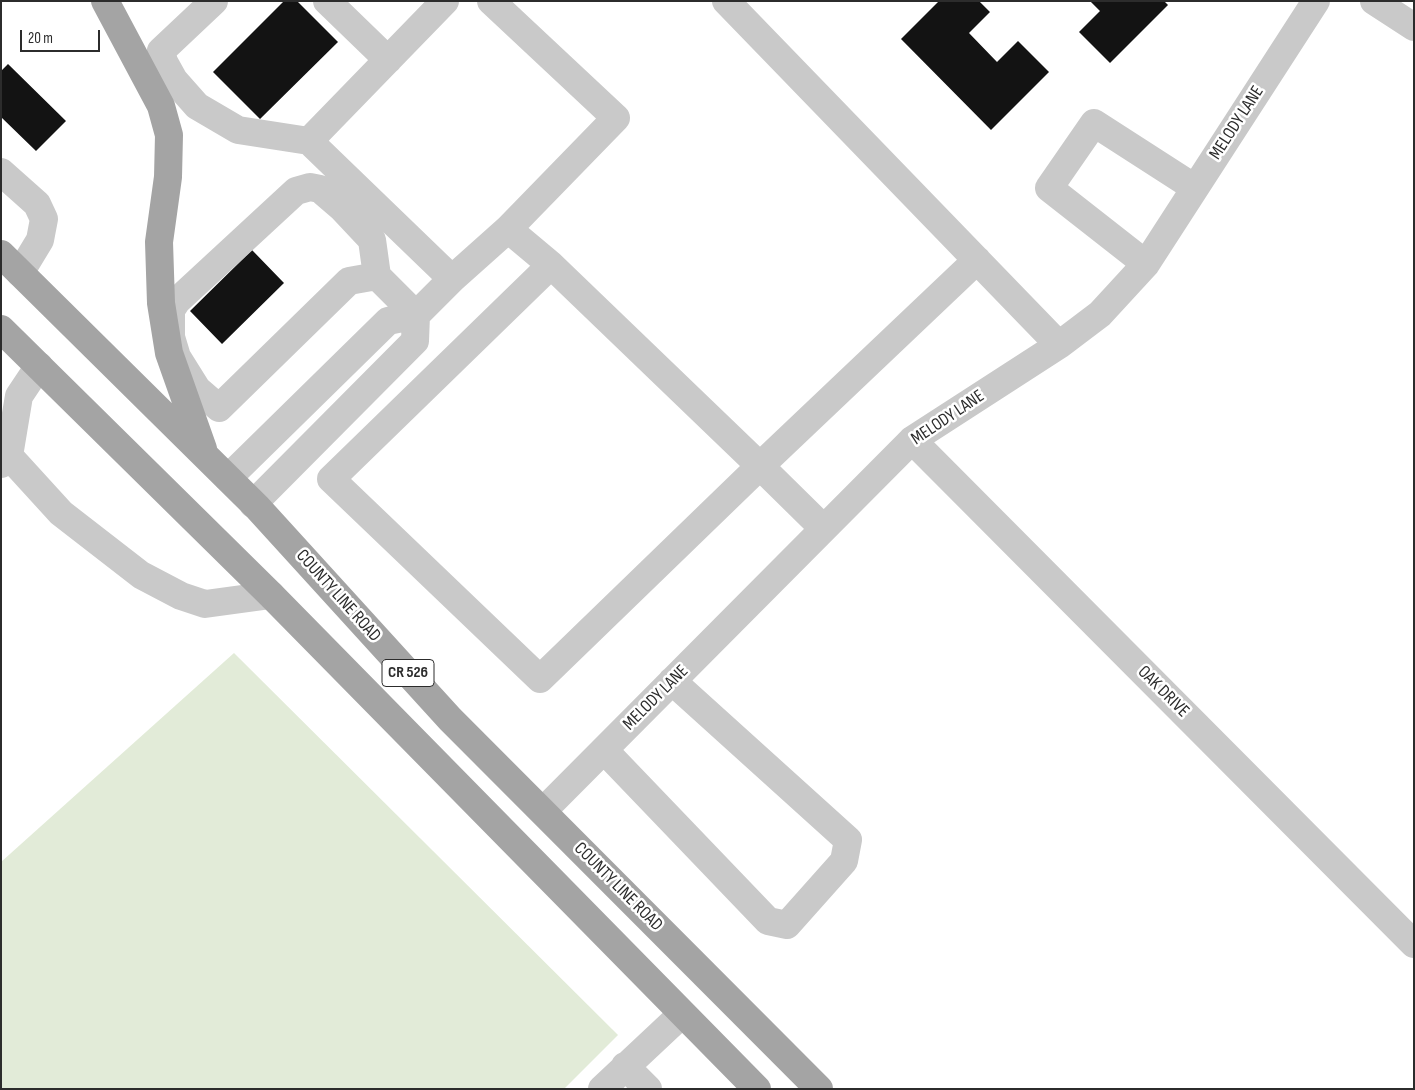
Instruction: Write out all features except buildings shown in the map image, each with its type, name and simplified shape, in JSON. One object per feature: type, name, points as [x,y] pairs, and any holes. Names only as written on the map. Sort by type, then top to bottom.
[{"type":"main road","points":[[105,1],[161,106],[169,135],[168,177],[159,242],[161,303],[169,353],[205,455]]},
{"type":"main road","name":"COUNTY LINE ROAD","points":[[10,264],[254,504],[450,719],[819,1089]]},
{"type":"main road","name":"CR 526","points":[[1,328],[271,595],[757,1089]]},
{"type":"street","points":[[214,1],[161,51],[164,62],[174,80],[197,106],[238,130],[309,141],[452,279]]},
{"type":"street","points":[[327,1],[388,60]]},
{"type":"street","points":[[309,141],[445,1]]},
{"type":"street","points":[[228,478],[388,321],[416,315],[452,279],[508,229],[616,118],[492,1]]},
{"type":"street","points":[[726,1],[1058,346]]},
{"type":"street","name":"MELODY LANE","points":[[543,811],[912,440],[1058,346],[1100,314],[1146,264],[1316,1]]},
{"type":"street","points":[[1374,1],[1414,27]]},
{"type":"street","points":[[1146,264],[1050,188],[1094,123],[1195,188]]},
{"type":"street","points":[[2,176],[37,204],[44,219],[40,240],[10,264]]},
{"type":"street","points":[[254,504],[415,340],[416,315],[377,276],[372,240],[341,207],[320,189],[310,186],[296,191],[177,301],[171,310],[169,324],[177,357],[197,389],[219,408],[348,281],[377,276]]},
{"type":"street","points":[[508,229],[551,265],[823,528]]},
{"type":"street","points":[[551,265],[331,480],[540,679],[977,260]]},
{"type":"street","points":[[39,366],[19,396],[5,460],[61,513],[141,576],[181,596],[205,604],[271,595]]},
{"type":"street","name":"OAK DRIVE","points":[[912,440],[1414,944]]},
{"type":"street","points":[[604,750],[768,921],[787,925],[844,861],[848,840],[672,682]]},
{"type":"street","points":[[602,1089],[682,1014]]},
{"type":"street","points":[[625,1066],[647,1088]]},
{"type":"green space","points":[[234,653],[618,1035],[564,1089],[1,1089],[1,862]]}]
